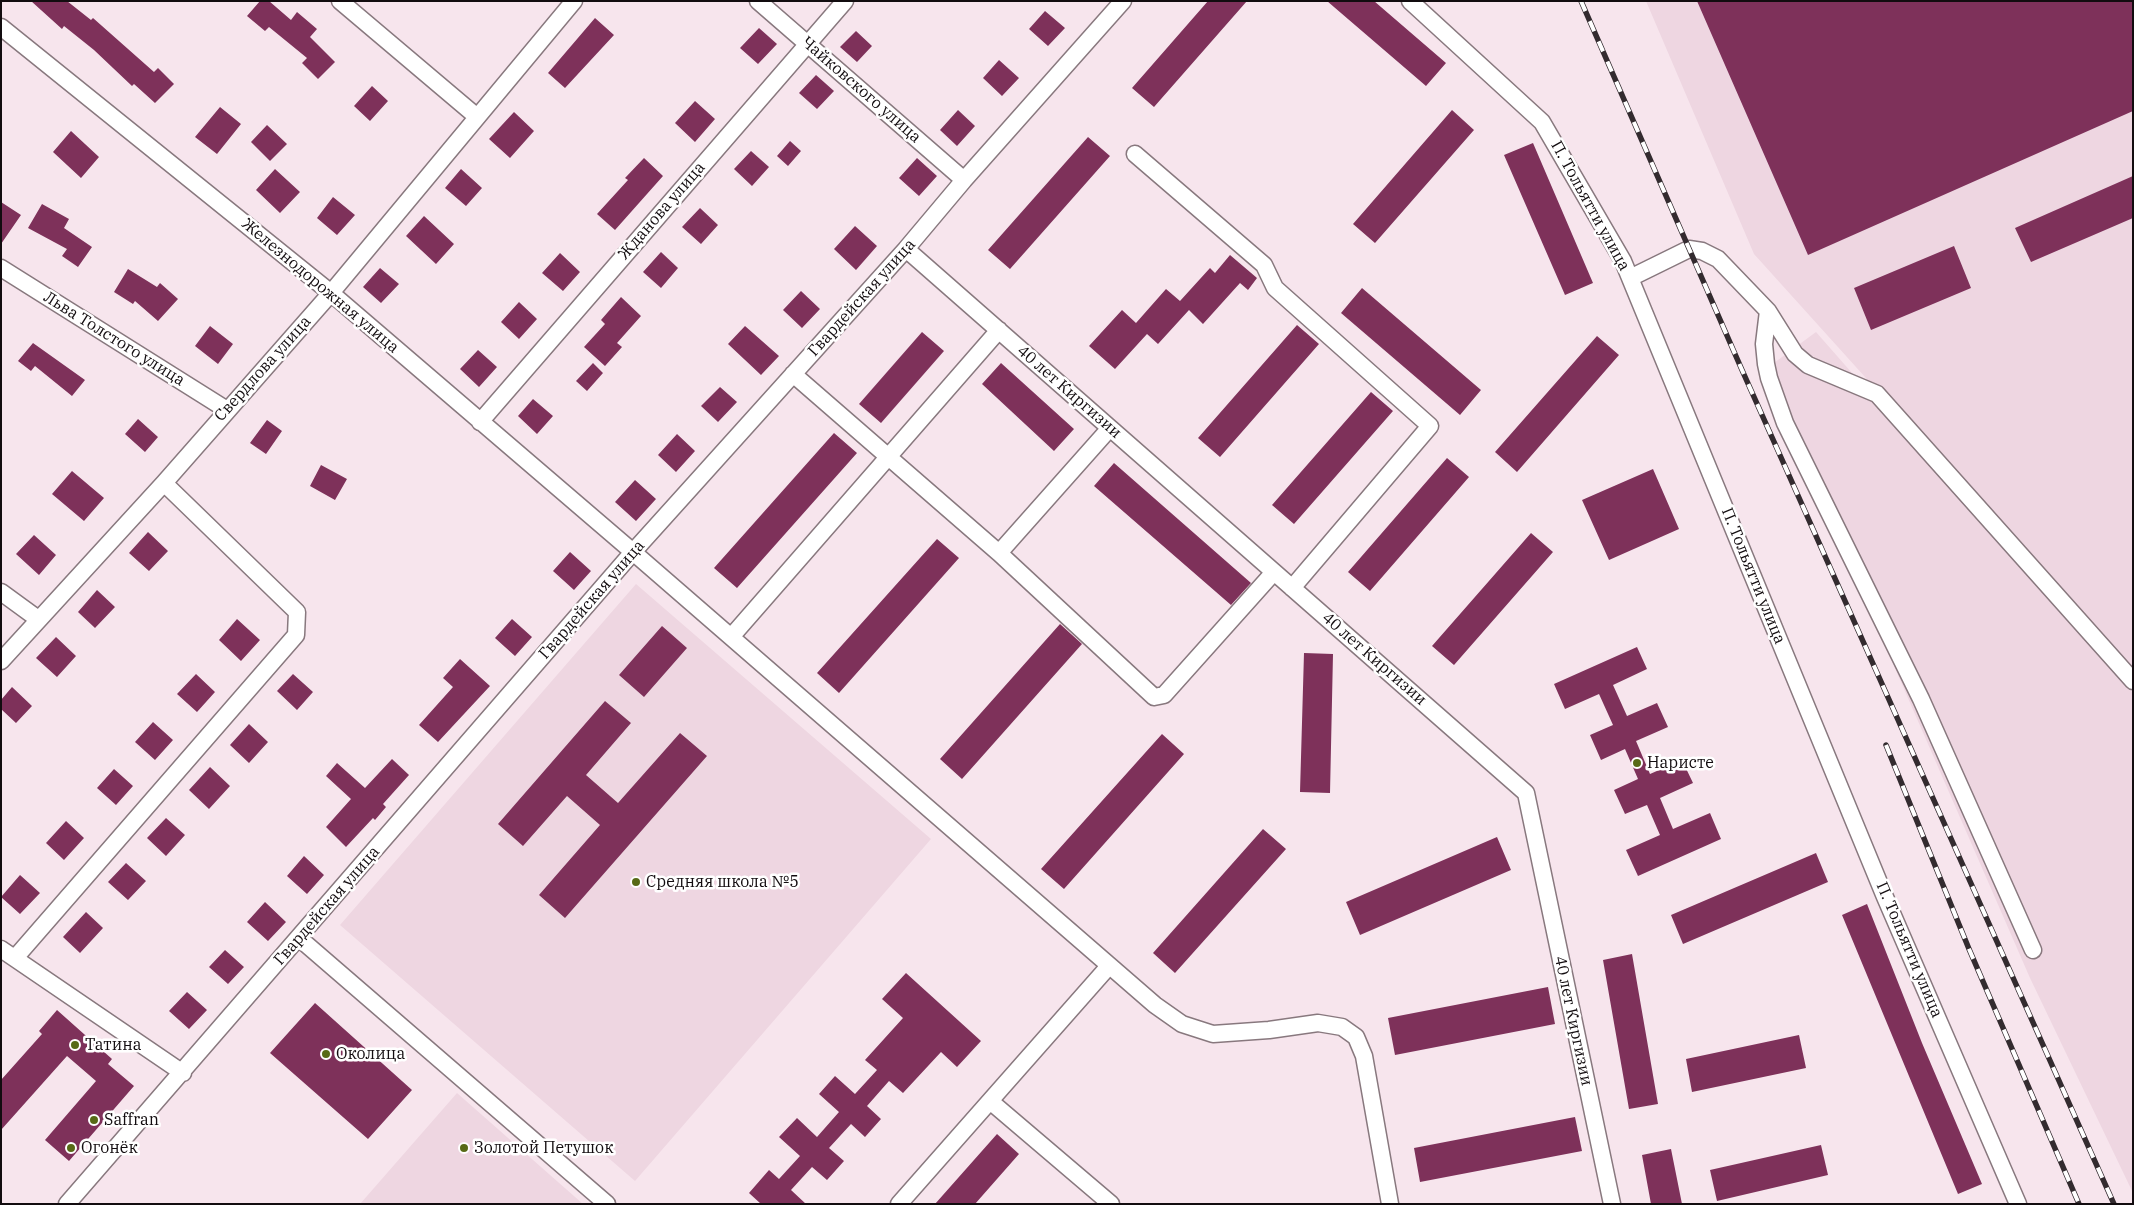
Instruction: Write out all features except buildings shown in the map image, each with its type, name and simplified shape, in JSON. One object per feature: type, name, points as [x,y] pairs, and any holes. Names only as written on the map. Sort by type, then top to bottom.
[{"type":"street","points":[[340,1],[476,116]]},
{"type":"street","name":"Свердлова улица","points":[[1,661],[164,483],[226,410],[331,293],[476,116],[574,1]]},
{"type":"street","name":"Чайковского улица","points":[[758,1],[964,180]]},
{"type":"street","name":"Жданова улица","points":[[480,422],[845,1]]},
{"type":"street","name":"Гвардейская улица","points":[[67,1204],[633,552],[906,249],[964,180],[1124,1]]},
{"type":"street","name":"П. Тольятти улица","points":[[1410,1],[1542,122],[1623,262],[1878,878],[2018,1204]]},
{"type":"street","name":"Железнодорожная улица","points":[[1,27],[331,293],[1155,1005],[1182,1024],[1213,1034],[1269,1030],[1318,1023],[1342,1027],[1356,1038],[1364,1056],[1390,1204]]},
{"type":"street","points":[[1135,154],[1264,264],[1275,288],[1430,426],[1292,588]]},
{"type":"street","name":"40 лет Киргизии","points":[[906,249],[1526,793],[1612,1204]]},
{"type":"street","points":[[1630,278],[1689,249],[1702,251],[1718,259],[1768,311],[1795,354],[1808,365],[1877,394],[2133,681]]},
{"type":"street","name":"Льва Толстого улица","points":[[1,268],[226,410]]},
{"type":"street","points":[[1768,311],[1764,344],[1766,364],[1769,378],[1786,423],[1921,699],[2032,950]]},
{"type":"street","points":[[731,637],[889,458],[998,330]]},
{"type":"street","points":[[793,374],[999,553],[1150,695],[1159,698],[1164,695],[1274,572]]},
{"type":"street","points":[[999,553],[1110,428]]},
{"type":"street","points":[[15,958],[296,635],[297,612],[164,483]]},
{"type":"street","points":[[1,592],[38,619]]},
{"type":"street","points":[[299,938],[608,1204]]},
{"type":"street","points":[[1,948],[182,1073]]},
{"type":"street","points":[[900,1204],[1110,966]]},
{"type":"street","points":[[990,1101],[1111,1204]]},
{"type":"shaded area","points":[[1646,1],[2133,1],[2133,674],[1754,254]]},
{"type":"shaded area","points":[[1816,332],[2133,693],[2133,1193],[2030,978],[1850,565],[1759,374]]},
{"type":"shaded area","name":"Средняя школа №5","points":[[636,584],[931,839],[635,1181],[340,925]]},
{"type":"shaded area","name":"Золотой Петушок","points":[[457,1093],[583,1204],[360,1204]]},
{"type":"railway","points":[[1581,1],[1742,370],[2114,1204]]},
{"type":"railway","points":[[1886,745],[1969,949],[2079,1204]]},
{"type":"place","name":"Наристе","points":[[1637,763]]},
{"type":"place","name":"Средняя школа №5","points":[[636,882]]},
{"type":"place","name":"Татина","points":[[75,1045]]},
{"type":"place","name":"Околица","points":[[326,1054]]},
{"type":"place","name":"Saffran","points":[[94,1120]]},
{"type":"place","name":"Огонёк","points":[[71,1148]]},
{"type":"place","name":"Золотой Петушок","points":[[464,1148]]}]
